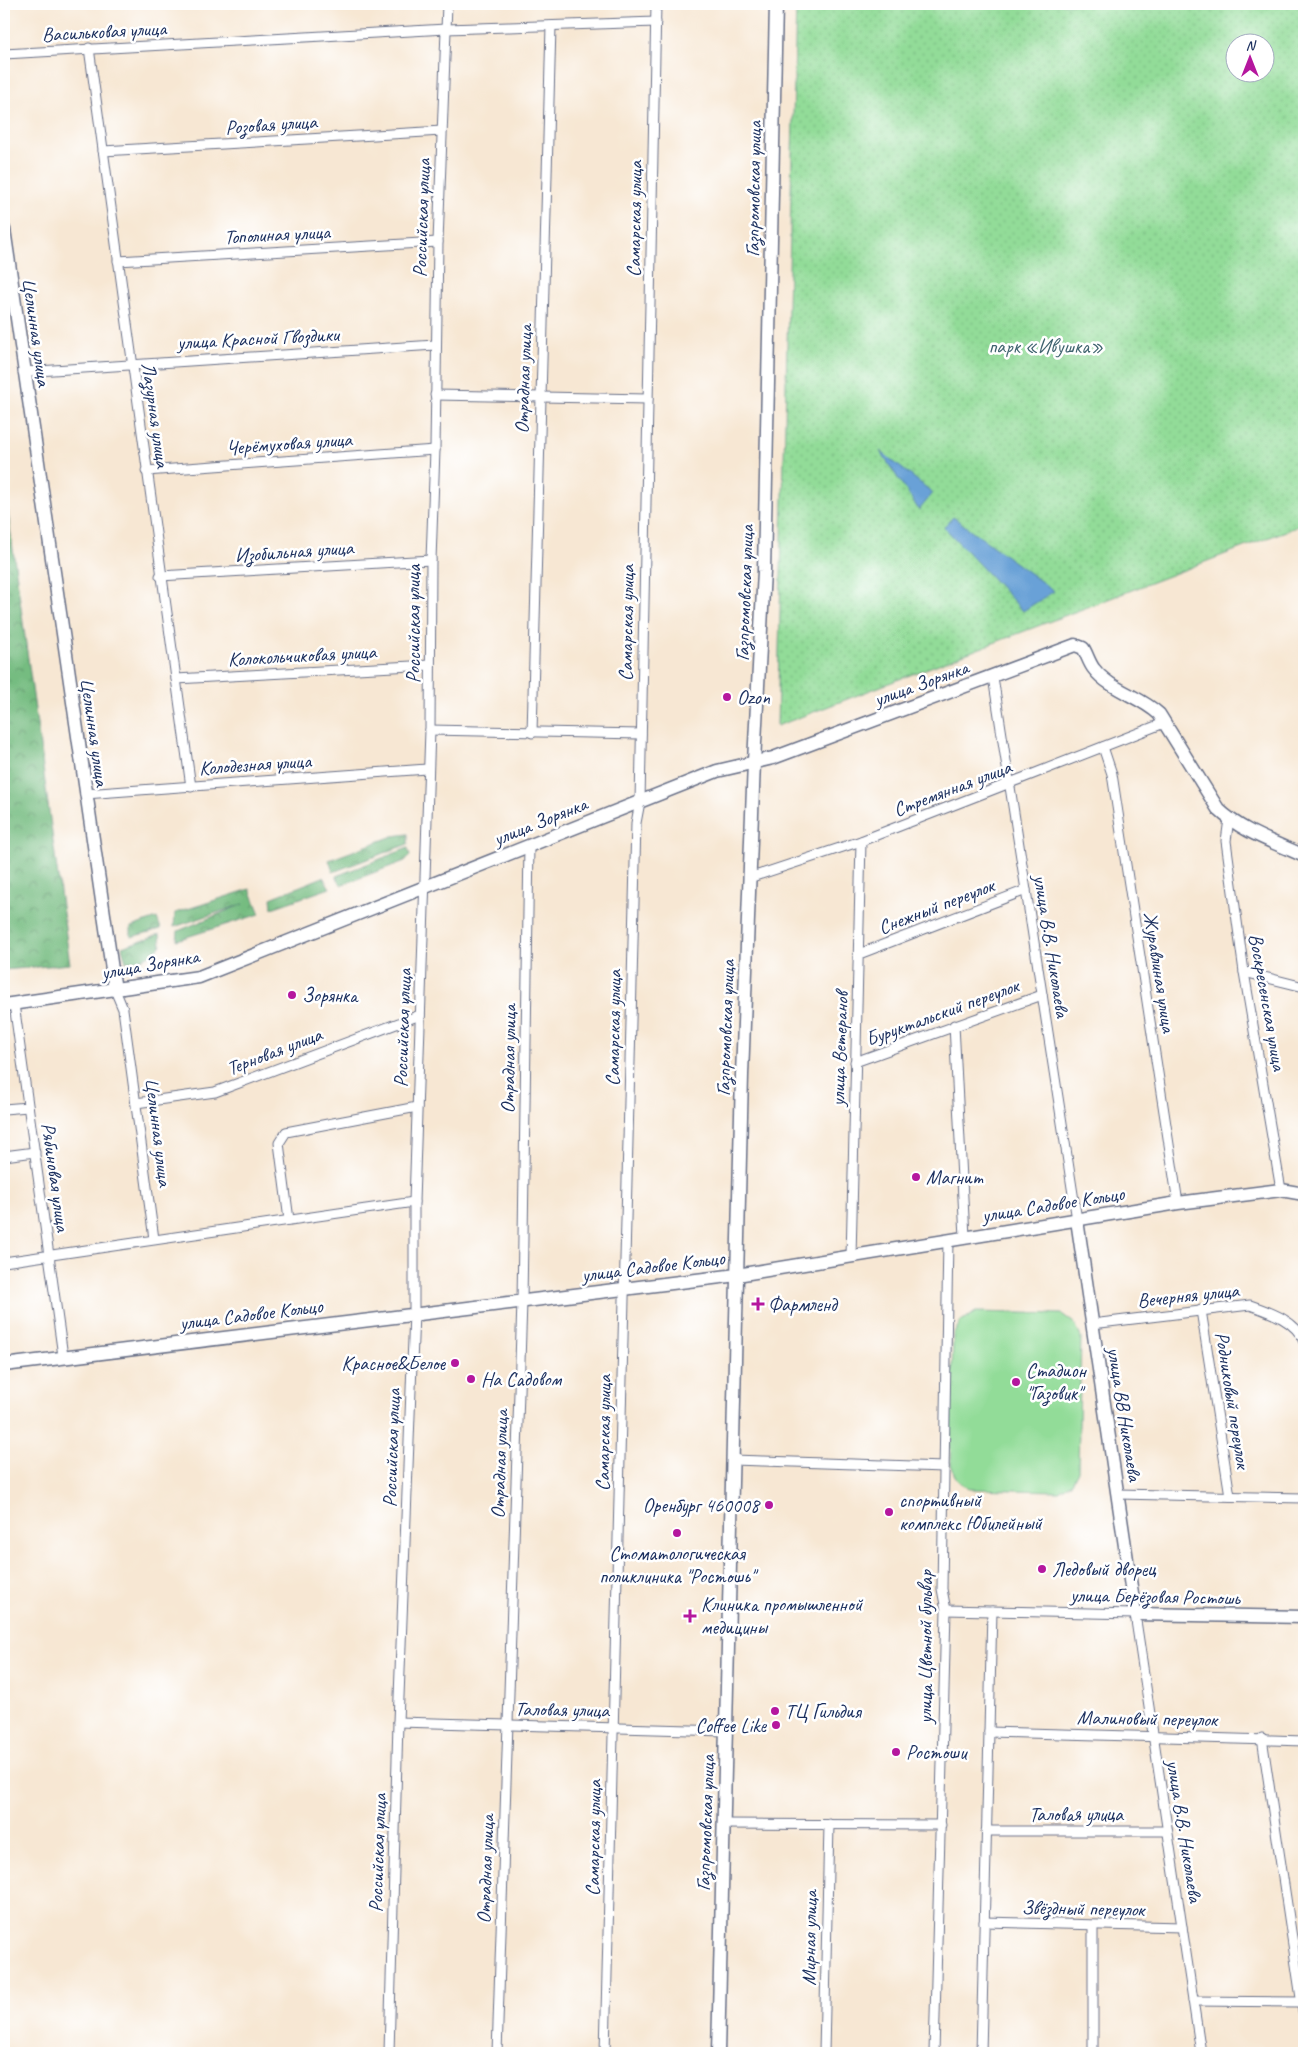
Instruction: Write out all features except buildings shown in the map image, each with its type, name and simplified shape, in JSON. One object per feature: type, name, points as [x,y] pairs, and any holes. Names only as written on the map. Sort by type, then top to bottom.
[{"type":"street","name":"Российская улица","points":[[389,2053],[398,1722],[414,1313],[414,1202],[427,769],[430,730],[435,345],[447,4]]},
{"type":"street","name":"Самарская улица","points":[[605,2053],[636,823],[640,802],[656,4]]},
{"type":"street","name":"Газпромовская улица","points":[[718,2053],[734,1460],[737,1275],[749,878],[764,571],[776,4]]},
{"type":"street","name":"Васильковая улица","points":[[4,54],[446,29],[656,22]]},
{"type":"street","name":"Отрадная улица","points":[[532,733],[551,26]]},
{"type":"street","name":"Лазурная улица","points":[[88,48],[160,576],[191,787]]},
{"type":"street","name":"Розовая улица","points":[[103,152],[442,130]]},
{"type":"street","name":"Целинная улица","points":[[4,229],[85,794],[115,990],[123,1009],[154,1239]]},
{"type":"street","name":"Тополиная улица","points":[[118,261],[438,242]]},
{"type":"street","name":"улица Красной Гвоздики","points":[[23,372],[131,363],[435,345]]},
{"type":"street","points":[[435,396],[648,399]]},
{"type":"street","name":"Черёмуховая улица","points":[[146,471],[435,450]]},
{"type":"street","name":"Изобильная улица","points":[[160,576],[431,560]]},
{"type":"street","name":"улица Зорянка","points":[[9,1004],[199,977],[717,771],[773,758],[1075,645],[1083,648],[1093,668],[1106,681],[1152,708],[1164,723]]},
{"type":"street","name":"Колокольчиковая улица","points":[[176,679],[430,666]]},
{"type":"street","name":"улица В.В. Николаева","points":[[993,677],[1078,1220]]},
{"type":"street","points":[[1164,723],[1218,809],[1244,829],[1304,856]]},
{"type":"street","name":"Стремянная улица","points":[[749,878],[860,842],[1164,723]]},
{"type":"street","points":[[430,730],[641,734]]},
{"type":"street","name":"Журавлиная улица","points":[[1103,747],[1112,774],[1178,1203]]},
{"type":"street","name":"Колодезная улица","points":[[85,794],[427,769]]},
{"type":"street","name":"Воскресенская улица","points":[[1229,819],[1226,841],[1244,972],[1281,1190]]},
{"type":"street","name":"улица Ветеранов","points":[[851,1257],[860,842]]},
{"type":"street","name":"Отрадная улица","points":[[496,2053],[502,1857],[509,1726],[522,1302],[529,845]]},
{"type":"street","name":"Снежный переулок","points":[[859,954],[1026,890]]},
{"type":"street","points":[[1244,972],[1304,987]]},
{"type":"street","name":"Буруктальский переулок","points":[[855,1062],[1042,995]]},
{"type":"street","name":"Рябиновая улица","points":[[9,1004],[28,1106],[63,1356]]},
{"type":"street","name":"Терновая улица","points":[[136,1103],[215,1092],[420,1014]]},
{"type":"street","points":[[954,1026],[965,1237]]},
{"type":"street","points":[[4,1109],[28,1106]]},
{"type":"street","points":[[289,1220],[279,1143],[286,1132],[417,1107]]},
{"type":"street","points":[[4,1156],[35,1152]]},
{"type":"street","name":"улица Садовое Кольцо","points":[[4,1365],[63,1356],[414,1313],[522,1302],[624,1287],[737,1275],[1178,1203],[1281,1190],[1304,1194]]},
{"type":"street","points":[[4,1262],[414,1202]]},
{"type":"street","name":"улица ВВ Николаева","points":[[1078,1220],[1135,1614]]},
{"type":"street","name":"улица Цветной бульвар","points":[[934,2053],[946,1610],[942,1589],[948,1240]]},
{"type":"street","name":"Вечерняя улица","points":[[1092,1324],[1250,1305],[1281,1319],[1301,1332],[1304,1342]]},
{"type":"street","name":"Родниковый переулок","points":[[1200,1310],[1230,1496]]},
{"type":"street","points":[[734,1460],[944,1467]]},
{"type":"street","points":[[1118,1494],[1304,1498]]},
{"type":"street","name":"улица Берёзовая Ростошь","points":[[946,1610],[1304,1617]]},
{"type":"street","points":[[981,2053],[992,1611]]},
{"type":"street","name":"улица В.В. Николаева","points":[[1135,1614],[1166,1831],[1201,2053]]},
{"type":"street","name":"Таловая улица","points":[[398,1722],[726,1731]]},
{"type":"street","name":"Малиновый переулок","points":[[989,1732],[1262,1738],[1304,1741]]},
{"type":"street","points":[[1262,1738],[1304,2018]]},
{"type":"street","points":[[723,1824],[941,1825]]},
{"type":"street","name":"Мирная улица","points":[[824,2053],[829,1824]]},
{"type":"street","name":"Таловая улица","points":[[986,1832],[1166,1831]]},
{"type":"street","name":"Звёздный переулок","points":[[984,1922],[1182,1927]]},
{"type":"street","points":[[1093,1926],[1093,2053]]},
{"type":"street","points":[[1193,2001],[1303,2002]]},
{"type":"green space","name":"парк «Ивушка»","points":[[796,4],[1304,4],[1304,524],[777,726]]},
{"type":"green space","points":[[4,484],[70,964],[4,970]]},
{"type":"green space","points":[[408,834],[408,844],[333,872],[329,860],[393,836]]},
{"type":"green space","points":[[408,848],[410,855],[405,861],[341,885],[336,876]]},
{"type":"green space","points":[[323,877],[330,888],[272,908],[271,898]]},
{"type":"green space","points":[[250,889],[260,914],[177,940],[178,931],[243,904],[174,927],[175,913]]},
{"type":"green space","points":[[157,918],[161,929],[131,937],[131,927]]},
{"type":"green space","points":[[160,934],[161,945],[153,953],[141,959],[126,962],[122,947]]},
{"type":"green space","name":"Стадион \"Газовик\"","points":[[976,1312],[1062,1314],[1074,1323],[1081,1337],[1078,1471],[1072,1483],[1059,1491],[969,1489],[957,1480],[950,1465],[953,1335],[961,1321]]},
{"type":"water","points":[[880,451],[933,493],[919,510]]},
{"type":"water","points":[[953,517],[1054,591],[1023,611],[944,527]]},
{"type":"place","name":"Ozon","points":[[727,697]]},
{"type":"place","name":"Зорянка","points":[[292,995]]},
{"type":"place","name":"Магнит","points":[[916,1177]]},
{"type":"place","name":"Фармленд","points":[[758,1304]]},
{"type":"place","name":"Красное&Белое","points":[[455,1363]]},
{"type":"place","name":"На Садовом","points":[[471,1379]]},
{"type":"place","name":"Стадион \"Газовик\"","points":[[1016,1382]]},
{"type":"place","name":"Оренбург 460008","points":[[769,1505]]},
{"type":"place","name":"спортивный комплекс Юбилейный","points":[[889,1512]]},
{"type":"place","name":"Стоматологическая поликлиника \"Ростошь\"","points":[[677,1533]]},
{"type":"place","name":"Ледовый дворец","points":[[1042,1569]]},
{"type":"place","name":"Клиника промышленной медицины","points":[[690,1616]]},
{"type":"place","name":"ТЦ Гильдия","points":[[775,1711]]},
{"type":"place","name":"Coffee Like","points":[[776,1725]]},
{"type":"place","name":"Ростоши","points":[[896,1752]]}]
